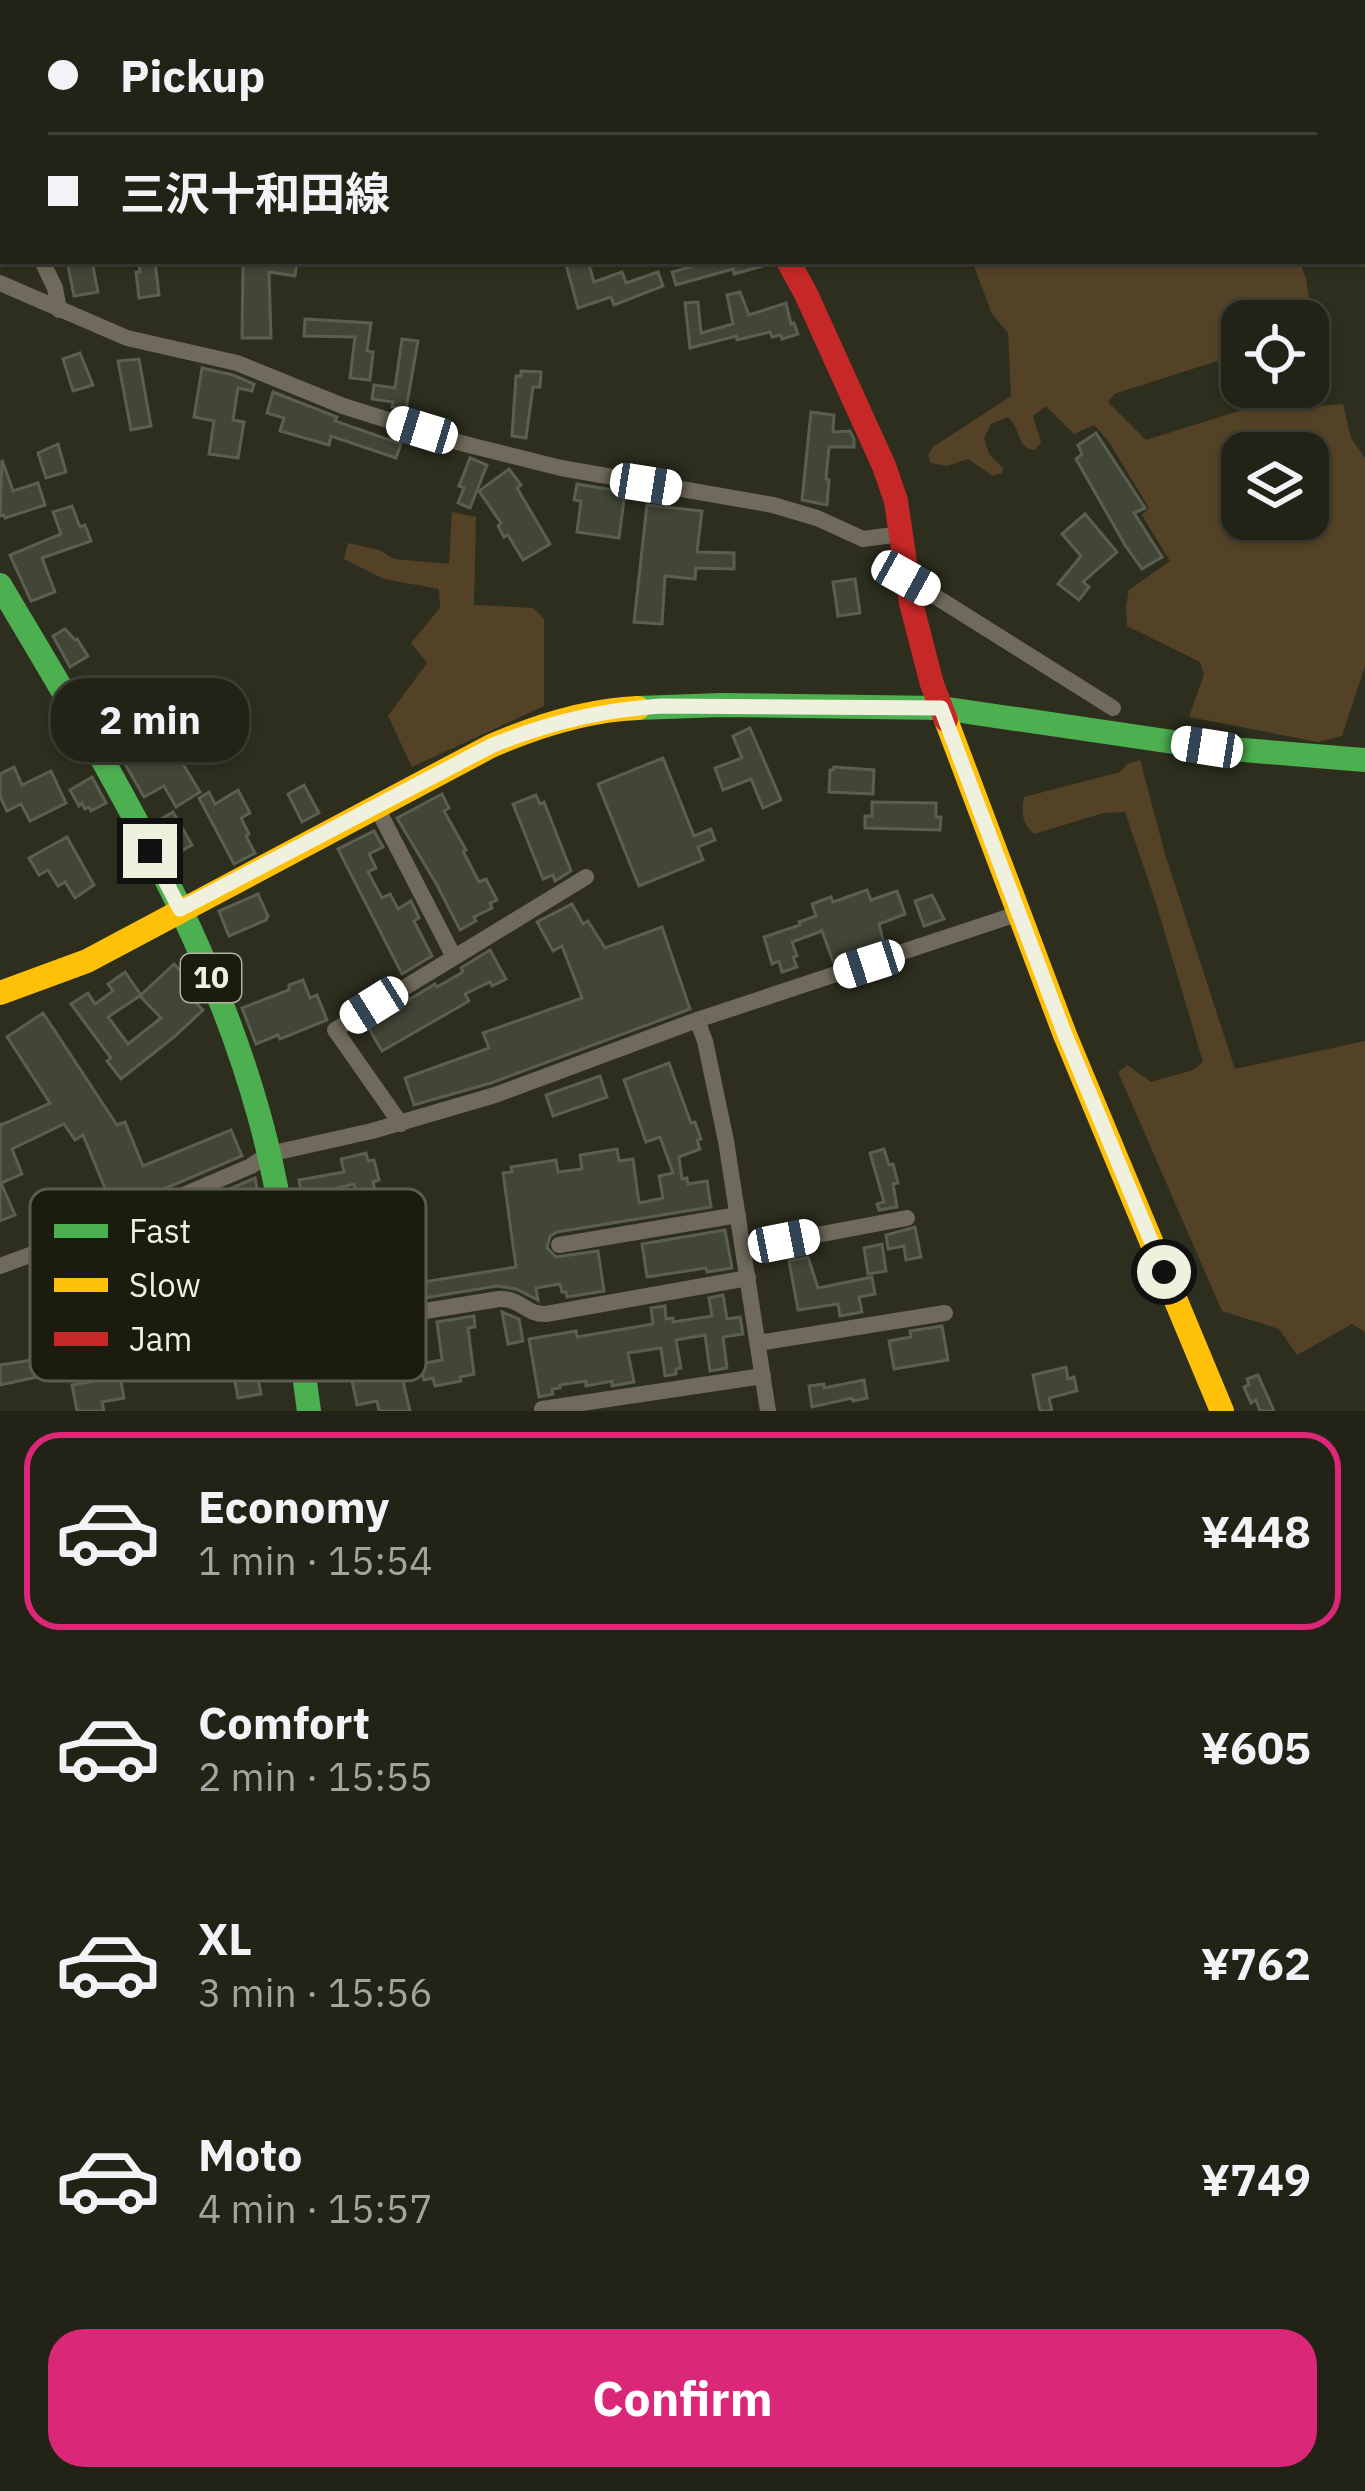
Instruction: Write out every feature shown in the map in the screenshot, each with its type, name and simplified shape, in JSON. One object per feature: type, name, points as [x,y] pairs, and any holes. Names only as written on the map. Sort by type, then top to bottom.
[{"type":"street","points":[[43,264],[59,310]]},
{"type":"street","points":[[790,264],[884,466],[896,501],[917,630],[941,708],[1065,1035],[1222,1411]]},
{"type":"street","points":[[0,283],[127,338],[237,363],[343,406],[461,442],[561,469],[772,505],[817,518],[862,539],[901,534]]},
{"type":"street","points":[[906,578],[1113,708]]},
{"type":"street","name":"10","points":[[0,585],[91,739],[180,909],[235,1037],[269,1154],[274,1189]]},
{"type":"street","points":[[0,993],[87,961],[491,746],[526,731],[614,710],[722,705],[941,708],[1207,747],[1365,760]]},
{"type":"street","points":[[376,806],[453,956]]},
{"type":"street","points":[[401,1124],[334,1030],[586,877]]},
{"type":"street","points":[[197,1189],[269,1154],[401,1124],[495,1095],[697,1020],[1017,914]]},
{"type":"street","points":[[697,1020],[738,1215],[768,1411]]},
{"type":"street","points":[[560,1245],[738,1215]]},
{"type":"street","points":[[743,1249],[907,1218]]},
{"type":"street","points":[[0,1266],[30,1255]]},
{"type":"street","points":[[426,1311],[511,1299],[536,1315],[546,1314],[748,1277]]},
{"type":"street","points":[[758,1343],[945,1313]]},
{"type":"street","points":[[542,1409],[763,1376]]},
{"type":"street","name":"10","points":[[304,1381],[309,1411]]},
{"type":"shaded area","points":[[973,264],[1301,264],[1310,300],[1221,300],[1221,360],[1114,394],[1108,402],[1146,440],[1249,408],[1343,404],[1351,438],[1365,458],[1365,666],[1342,736],[1318,742],[1189,717],[1204,675],[1200,662],[1127,626],[1129,590],[1170,561],[1142,515],[1149,508],[1094,425],[1074,434],[1046,406],[1033,416],[1041,442],[1035,450],[1025,446],[1008,417],[991,424],[984,438],[1002,473],[993,476],[968,459],[947,466],[931,463],[928,455],[933,447],[1011,396],[1008,333],[992,314]]},
{"type":"shaded area","points":[[452,512],[476,517],[474,605],[533,608],[544,619],[544,706],[412,767],[388,716],[427,663],[411,643],[440,608],[439,589],[384,579],[344,559],[348,543],[394,559],[449,564]]},
{"type":"shaded area","points":[[1140,760],[1165,854],[1235,1069],[1365,1041],[1365,1332],[1352,1324],[1297,1355],[1279,1329],[1222,1311],[1118,1072],[1127,1065],[1151,1082],[1193,1070],[1203,1062],[1125,812],[1104,813],[1034,834],[1023,817],[1024,797],[1120,772]]},
{"type":"building","points":[[68,264],[93,264],[98,292],[74,296]]},
{"type":"building","points":[[139,264],[155,264],[159,295],[139,298],[136,272],[140,272]]},
{"type":"building","points":[[243,264],[297,264],[295,276],[269,272],[271,338],[242,338]]},
{"type":"building","points":[[566,264],[589,264],[594,282],[622,272],[626,283],[658,272],[663,286],[614,305],[611,297],[578,308]]},
{"type":"building","points":[[701,264],[770,264],[676,285],[672,272]]},
{"type":"building","points":[[740,292],[749,315],[786,303],[798,334],[782,339],[770,332],[737,340],[736,336],[690,348],[685,303],[698,302],[701,333],[733,324],[727,295]]},
{"type":"building","points":[[305,319],[371,323],[370,380],[350,378],[355,337],[304,336]]},
{"type":"building","points":[[402,339],[418,341],[406,409],[372,399],[374,385],[395,388]]},
{"type":"building","points":[[80,353],[93,385],[73,391],[63,359]]},
{"type":"building","points":[[139,359],[151,426],[131,430],[118,361]]},
{"type":"building","points":[[202,368],[254,384],[252,391],[238,388],[233,420],[244,422],[238,458],[209,454],[214,421],[194,417]]},
{"type":"building","points":[[521,371],[541,372],[540,387],[533,387],[526,438],[512,436],[516,376]]},
{"type":"building","points":[[273,392],[401,444],[396,458],[331,436],[329,445],[280,431],[284,418],[267,413]]},
{"type":"building","points":[[811,412],[834,415],[833,432],[850,431],[854,439],[854,447],[829,447],[827,505],[802,500]]},
{"type":"building","points":[[1096,433],[1145,508],[1134,513],[1162,557],[1142,569],[1076,459],[1082,454],[1078,445]]},
{"type":"building","points":[[58,444],[66,472],[46,478],[38,453]]},
{"type":"building","points":[[470,458],[487,465],[470,508],[458,503]]},
{"type":"building","points":[[2,460],[13,491],[38,483],[45,505],[0,516]]},
{"type":"building","points":[[509,469],[550,544],[523,560],[508,535],[504,537],[501,523],[479,491]]},
{"type":"building","points":[[577,484],[625,492],[619,538],[577,532],[581,501],[574,500]]},
{"type":"building","points":[[647,505],[702,511],[697,552],[734,553],[734,569],[696,568],[695,579],[665,576],[662,624],[634,622]]},
{"type":"building","points":[[72,506],[91,541],[42,558],[55,592],[31,601],[10,555],[61,534],[53,512]]},
{"type":"building","points":[[1085,514],[1117,552],[1083,582],[1089,587],[1079,600],[1058,584],[1081,556],[1062,534]]},
{"type":"building","points":[[855,579],[860,613],[838,616],[833,582]]},
{"type":"building","points":[[65,629],[88,656],[70,667],[53,636]]},
{"type":"building","points":[[212,700],[219,710],[172,746],[200,792],[176,807],[164,786],[144,797],[96,713],[101,710],[115,735],[146,716],[164,736]]},
{"type":"building","points":[[750,728],[781,800],[763,808],[751,779],[723,790],[715,768],[742,758],[733,736]]},
{"type":"building","points":[[663,758],[694,836],[711,829],[715,840],[698,847],[703,860],[639,886],[598,784]]},
{"type":"building","points":[[14,767],[22,785],[51,771],[66,803],[30,821],[21,804],[7,811],[0,796],[0,774]]},
{"type":"building","points":[[834,767],[874,770],[873,794],[829,792]]},
{"type":"building","points":[[92,777],[106,803],[91,811],[82,803],[79,806],[70,790]]},
{"type":"building","points":[[304,785],[319,813],[302,822],[288,794]]},
{"type":"building","points":[[238,790],[250,813],[241,818],[255,853],[234,864],[199,798],[209,792],[215,804]]},
{"type":"building","points":[[442,794],[449,808],[444,811],[479,882],[486,879],[497,900],[460,930],[397,818]]},
{"type":"building","points":[[536,795],[540,804],[544,802],[571,871],[555,881],[553,875],[543,879],[513,804]]},
{"type":"building","points":[[872,802],[936,803],[940,830],[865,828],[865,816],[872,816]]},
{"type":"building","points":[[173,812],[192,845],[174,855],[161,830],[166,827],[161,819]]},
{"type":"building","points":[[374,831],[383,847],[369,854],[376,868],[368,872],[382,898],[390,894],[398,909],[411,901],[419,918],[414,921],[432,956],[402,974],[338,849]]},
{"type":"building","points":[[67,837],[94,885],[75,898],[65,882],[58,886],[48,870],[39,875],[29,858]]},
{"type":"building","points":[[867,890],[871,900],[897,891],[905,914],[879,924],[884,944],[833,961],[822,931],[792,942],[797,967],[782,972],[779,961],[772,964],[764,937],[816,916],[812,904]]},
{"type":"building","points":[[258,894],[266,920],[229,936],[219,911]]},
{"type":"building","points":[[932,895],[944,919],[924,926],[915,901]]},
{"type":"building","points":[[572,904],[605,948],[662,927],[690,1009],[491,1083],[414,1105],[405,1078],[489,1048],[483,1033],[582,998],[562,946],[553,951],[537,922]]},
{"type":"building","points":[[490,950],[506,979],[465,994],[469,1001],[382,1051],[367,1025],[463,972],[461,968]]},
{"type":"building","points":[[174,964],[190,972],[201,1000],[196,1003],[203,1010],[121,1079],[71,1004],[88,993],[95,1004],[113,991],[108,984],[125,972],[141,995],[108,1017],[128,1044],[161,1018],[140,996]]},
{"type":"building","points":[[303,980],[310,998],[317,995],[327,1020],[256,1044],[242,1008]]},
{"type":"building","points":[[43,1013],[117,1125],[125,1122],[143,1166],[231,1130],[242,1156],[164,1189],[105,1189],[83,1135],[75,1140],[64,1124],[12,1149],[22,1174],[1,1183],[15,1215],[0,1221],[0,1123],[50,1103],[7,1037]]},
{"type":"building","points":[[669,1063],[701,1139],[697,1140],[700,1149],[679,1157],[682,1179],[687,1178],[688,1184],[707,1181],[711,1207],[550,1236],[547,1248],[556,1257],[598,1251],[604,1291],[567,1297],[560,1284],[536,1288],[538,1300],[497,1286],[426,1298],[426,1282],[516,1267],[503,1173],[512,1172],[511,1167],[556,1160],[558,1172],[582,1169],[580,1155],[617,1149],[619,1161],[633,1159],[639,1203],[663,1198],[659,1176],[673,1173],[660,1137],[646,1142],[624,1080]]},
{"type":"building","points":[[600,1076],[607,1097],[553,1116],[546,1095]]},
{"type":"building","points":[[884,1149],[898,1183],[893,1184],[897,1207],[879,1210],[877,1204],[884,1202],[870,1153]]},
{"type":"building","points":[[366,1153],[368,1161],[374,1160],[379,1180],[373,1182],[375,1189],[355,1189],[354,1184],[300,1189],[299,1180],[344,1172],[341,1159]]},
{"type":"building","points":[[255,1178],[257,1189],[229,1189]]},
{"type":"building","points":[[915,1227],[921,1257],[906,1260],[904,1246],[888,1249],[886,1235]]},
{"type":"building","points":[[725,1230],[732,1268],[647,1277],[642,1244]]},
{"type":"building","points":[[882,1244],[886,1271],[868,1274],[864,1248]]},
{"type":"building","points":[[808,1257],[818,1288],[872,1277],[875,1294],[859,1297],[862,1312],[840,1316],[838,1304],[798,1310],[789,1261]]},
{"type":"building","points":[[723,1295],[727,1319],[740,1317],[743,1334],[723,1337],[727,1368],[710,1371],[705,1335],[676,1340],[681,1368],[676,1374],[665,1376],[661,1348],[628,1353],[634,1382],[560,1385],[552,1389],[553,1394],[539,1397],[529,1339],[576,1331],[577,1337],[653,1324],[651,1308],[665,1306],[666,1319],[673,1318],[673,1322],[712,1316],[709,1298]]},
{"type":"building","points":[[502,1312],[519,1319],[523,1341],[508,1344]]},
{"type":"building","points":[[474,1316],[475,1327],[468,1328],[474,1374],[435,1386],[433,1378],[426,1380],[426,1363],[442,1360],[437,1322]]},
{"type":"building","points":[[942,1326],[948,1360],[894,1369],[889,1341],[911,1337],[910,1331]]},
{"type":"building","points":[[30,1360],[30,1378],[0,1385],[0,1365]]},
{"type":"building","points":[[1066,1367],[1077,1391],[1049,1398],[1052,1411],[1040,1411],[1033,1375]]},
{"type":"building","points":[[1258,1375],[1274,1411],[1260,1411],[1256,1400],[1251,1403],[1244,1387],[1249,1385],[1247,1379]]},
{"type":"building","points":[[864,1380],[867,1398],[812,1407],[809,1386],[824,1384],[824,1388]]},
{"type":"building","points":[[121,1381],[124,1398],[102,1402],[104,1411],[77,1411],[72,1385]]},
{"type":"building","points":[[235,1381],[259,1381],[261,1394],[238,1398]]},
{"type":"building","points":[[352,1381],[403,1381],[410,1411],[379,1411],[377,1401],[357,1405]]},
{"type":"traffic: fast","points":[[0,585],[75,712],[180,908],[237,1044],[276,1189]]},
{"type":"traffic: fast","points":[[638,708],[941,708],[1207,747],[1365,760]]},
{"type":"traffic: fast","points":[[305,1381],[309,1411]]},
{"type":"traffic: slow","points":[[0,993],[87,961],[491,746],[563,720],[638,708]]},
{"type":"traffic: slow","points":[[946,720],[1065,1035],[1222,1411]]},
{"type":"traffic: jam","points":[[790,264],[884,466],[896,501],[911,603],[946,720]]},
{"type":"route","points":[[150,851],[180,909],[491,746],[569,718],[661,706],[941,708],[1017,914],[1164,1272]]}]
